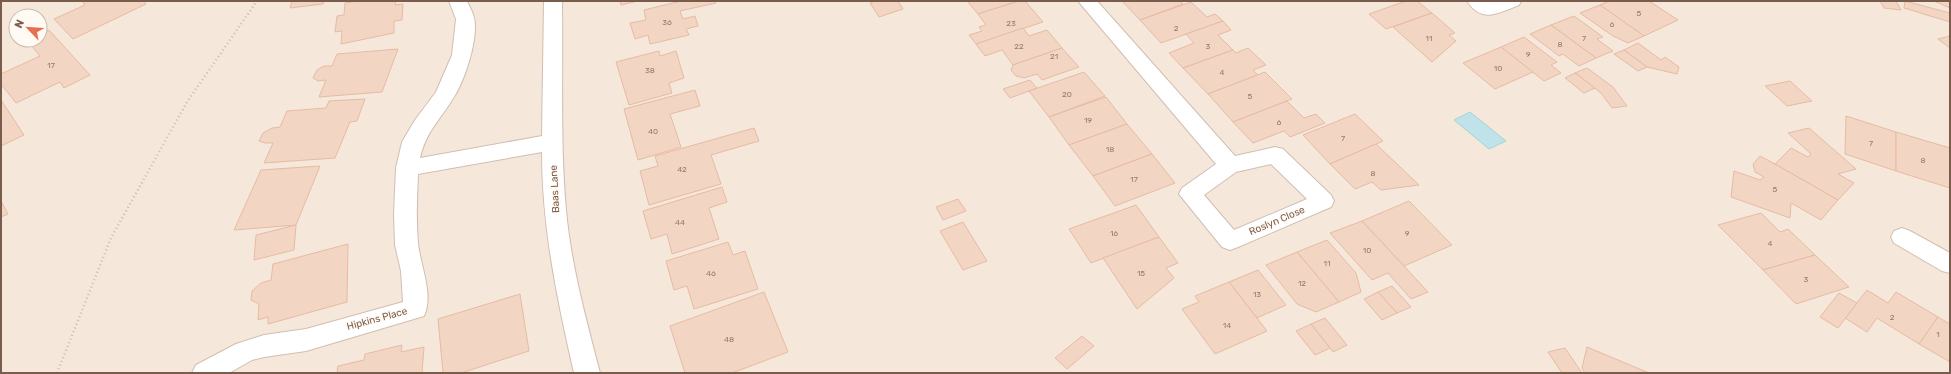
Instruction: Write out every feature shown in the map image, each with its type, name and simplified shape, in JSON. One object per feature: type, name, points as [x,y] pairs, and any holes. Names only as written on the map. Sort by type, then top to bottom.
[{"type":"street","name":"Hipkins Place","points":[[205,373],[245,352],[264,346],[306,340],[354,325],[415,309],[413,271],[408,245],[405,214],[407,168],[413,142],[422,125],[445,95],[462,55],[465,34],[465,19],[458,1]]},
{"type":"street","name":"Baas Lane","points":[[552,1],[552,142],[555,211],[564,274],[587,373]]},
{"type":"street","points":[[1087,1],[1230,165]]},
{"type":"street","points":[[1476,1],[1488,10],[1512,1]]},
{"type":"street","points":[[407,168],[552,142]]},
{"type":"street","name":"Roslyn Close","points":[[1275,155],[1323,201],[1230,241],[1190,194],[1230,165],[1275,155]]},
{"type":"street","points":[[1902,237],[1950,264]]},
{"type":"path","points":[[57,373],[111,238],[187,102],[243,19],[257,1]]},
{"type":"shaded area","points":[[1,1],[1950,1],[1950,373],[1,373]]},
{"type":"water","points":[[1470,112],[1506,141],[1489,149],[1454,120]]},
{"type":"building","points":[[82,1],[143,1],[146,4],[73,39],[54,19],[85,5]]},
{"type":"building","points":[[292,1],[324,1],[323,4],[290,8]]},
{"type":"building","points":[[357,1],[396,1],[395,5],[403,4],[402,20],[394,21],[394,33],[341,44],[342,31],[335,32],[337,16],[344,15],[345,3]]},
{"type":"building","points":[[620,1],[638,1],[621,5]]},
{"type":"building","points":[[681,1],[715,1],[716,3],[680,11],[683,19],[695,16],[698,26],[686,29],[689,35],[650,44],[648,35],[635,39],[630,23],[646,20],[644,10]]},
{"type":"building","points":[[875,1],[898,1],[903,9],[879,17],[870,3]]},
{"type":"building","points":[[967,1],[1019,1],[978,14]]},
{"type":"building","points":[[1019,1],[1025,1],[1043,22],[976,44],[969,35],[982,31],[979,27],[986,25],[978,14]]},
{"type":"building","points":[[1122,1],[1180,1],[1183,4],[1140,20]]},
{"type":"building","points":[[1406,1],[1417,1],[1432,13],[1386,29],[1369,14]]},
{"type":"building","points":[[1609,1],[1649,1],[1678,20],[1644,36],[1600,5]]},
{"type":"building","points":[[1880,1],[1896,1],[1901,10],[1884,8]]},
{"type":"building","points":[[1905,1],[1950,13],[1950,22],[1904,8]]},
{"type":"building","points":[[1934,1],[1950,1],[1950,8]]},
{"type":"building","points":[[1191,2],[1207,17],[1215,14],[1223,21],[1161,43],[1140,20]]},
{"type":"building","points":[[1600,5],[1644,36],[1628,43],[1613,36],[1580,13]]},
{"type":"building","points":[[1432,13],[1455,33],[1449,35],[1456,41],[1432,62],[1393,27]]},
{"type":"building","points":[[1574,16],[1603,37],[1597,39],[1613,51],[1596,58],[1551,25]]},
{"type":"building","points":[[1223,21],[1231,30],[1218,35],[1233,50],[1183,68],[1169,53],[1194,43],[1186,34]]},
{"type":"building","points":[[1551,25],[1596,58],[1579,66],[1563,54],[1559,56],[1530,34]]},
{"type":"building","points":[[1023,28],[1029,36],[1047,30],[1062,48],[1013,65],[1002,50],[985,56],[976,44]]},
{"type":"building","points":[[48,30],[90,75],[64,88],[60,82],[16,103],[1,84],[1,74],[40,56],[34,48],[48,48]]},
{"type":"building","points":[[1950,36],[1950,48],[1938,39]]},
{"type":"building","points":[[1524,37],[1557,62],[1551,65],[1561,73],[1544,81],[1501,47]]},
{"type":"building","points":[[1638,43],[1661,60],[1665,57],[1679,67],[1677,74],[1647,67],[1624,50]]},
{"type":"building","points":[[1501,47],[1533,72],[1495,89],[1463,63]]},
{"type":"building","points":[[1062,48],[1079,67],[1042,80],[1037,74],[1024,78],[1016,76],[1011,70],[1013,65]]},
{"type":"building","points":[[1248,48],[1266,65],[1253,70],[1258,75],[1208,94],[1183,68],[1233,50],[1236,53]]},
{"type":"building","points":[[398,49],[382,92],[319,97],[326,80],[318,81],[313,78],[317,70],[324,66],[332,66],[337,54]]},
{"type":"building","points":[[1624,50],[1647,67],[1638,71],[1614,54]]},
{"type":"building","points":[[659,51],[660,56],[676,51],[684,78],[669,83],[672,93],[629,105],[616,62]]},
{"type":"building","points":[[1587,68],[1613,87],[1627,106],[1612,108],[1601,93],[1575,73]]},
{"type":"building","points":[[1084,72],[1105,96],[1049,117],[1029,91]]},
{"type":"building","points":[[1265,72],[1292,99],[1233,122],[1208,94]]},
{"type":"building","points":[[1575,73],[1595,88],[1584,93],[1565,78]]},
{"type":"building","points":[[1030,80],[1037,88],[1010,98],[1003,89]]},
{"type":"building","points":[[1790,81],[1812,101],[1787,106],[1765,86]]},
{"type":"building","points":[[695,90],[700,106],[670,114],[681,147],[638,160],[624,109]]},
{"type":"building","points":[[1106,97],[1127,124],[1069,145],[1049,117]]},
{"type":"building","points":[[365,99],[357,121],[350,122],[335,158],[264,163],[273,143],[259,141],[263,133],[272,128],[280,127],[287,111],[326,108],[329,101]]},
{"type":"building","points":[[1,100],[24,135],[1,146]]},
{"type":"building","points":[[1287,101],[1304,118],[1316,114],[1325,123],[1290,137],[1284,131],[1253,143],[1233,122]]},
{"type":"building","points":[[1355,114],[1383,141],[1330,164],[1303,135]]},
{"type":"building","points":[[1846,116],[1896,132],[1896,171],[1845,154]]},
{"type":"building","points":[[1127,124],[1152,154],[1093,176],[1069,145]]},
{"type":"building","points":[[754,128],[759,141],[711,155],[721,184],[649,205],[640,171],[658,166],[655,156]]},
{"type":"building","points":[[1809,128],[1856,169],[1838,174],[1854,183],[1838,200],[1775,164],[1791,148],[1808,157],[1811,154],[1788,133]]},
{"type":"building","points":[[1896,132],[1950,148],[1950,188],[1896,171]]},
{"type":"building","points":[[1376,144],[1419,185],[1381,190],[1372,182],[1355,189],[1330,164]]},
{"type":"building","points":[[1152,154],[1175,183],[1115,206],[1093,176]]},
{"type":"building","points":[[1760,156],[1838,200],[1821,220],[1791,203],[1790,218],[1731,197],[1734,171],[1760,180],[1764,177],[1755,172],[1753,164]]},
{"type":"building","points":[[320,166],[296,225],[234,230],[261,170]]},
{"type":"building","points":[[722,187],[727,202],[709,208],[719,239],[672,254],[667,234],[651,239],[643,211]]},
{"type":"building","points":[[958,199],[966,211],[943,220],[936,207]]},
{"type":"building","points":[[1,201],[8,214],[1,217]]},
{"type":"building","points":[[1409,201],[1452,245],[1404,266],[1362,221]]},
{"type":"building","points":[[1136,205],[1159,237],[1091,263],[1069,229]]},
{"type":"building","points":[[1761,213],[1780,232],[1788,229],[1815,255],[1763,270],[1718,225]]},
{"type":"building","points":[[1362,221],[1428,292],[1411,299],[1388,273],[1372,280],[1330,233]]},
{"type":"building","points":[[963,222],[987,261],[963,270],[940,231]]},
{"type":"building","points":[[296,225],[294,250],[254,260],[256,235]]},
{"type":"building","points":[[1159,237],[1178,263],[1166,268],[1174,278],[1137,309],[1103,258]]},
{"type":"building","points":[[1327,240],[1356,273],[1361,292],[1339,302],[1297,252]]},
{"type":"building","points":[[728,242],[733,255],[745,251],[758,289],[694,309],[687,286],[674,290],[666,261]]},
{"type":"building","points":[[348,244],[347,302],[268,324],[268,317],[258,320],[259,304],[251,300],[252,291],[261,283],[271,280],[273,264]]},
{"type":"building","points":[[1297,252],[1339,302],[1316,312],[1297,304],[1266,265]]},
{"type":"building","points":[[1815,255],[1849,287],[1796,304],[1763,270]]},
{"type":"building","points":[[1258,270],[1286,305],[1257,318],[1229,282]]},
{"type":"building","points":[[1229,282],[1267,331],[1215,354],[1182,309],[1199,302],[1195,296]]},
{"type":"building","points":[[1392,286],[1411,307],[1397,313],[1378,292]]},
{"type":"building","points":[[1867,290],[1888,303],[1896,292],[1938,317],[1919,344],[1877,318],[1867,332],[1845,318]]},
{"type":"building","points":[[764,292],[788,352],[732,373],[685,373],[670,326]]},
{"type":"building","points":[[1378,292],[1397,313],[1382,320],[1364,299]]},
{"type":"building","points":[[1839,293],[1857,303],[1838,328],[1820,317]]},
{"type":"building","points":[[520,294],[529,351],[461,373],[443,373],[438,319]]},
{"type":"building","points":[[1938,317],[1950,324],[1950,362],[1919,344]]},
{"type":"building","points":[[1325,318],[1347,345],[1333,352],[1311,324]]},
{"type":"building","points":[[1311,324],[1330,348],[1315,355],[1296,331]]},
{"type":"building","points":[[1082,336],[1094,346],[1067,369],[1055,358]]},
{"type":"building","points":[[402,345],[401,352],[424,347],[422,373],[337,373],[338,366],[364,360],[365,354]]},
{"type":"building","points":[[1587,347],[1649,373],[1585,373],[1582,368]]},
{"type":"building","points":[[1565,348],[1582,373],[1562,373],[1548,352]]}]
